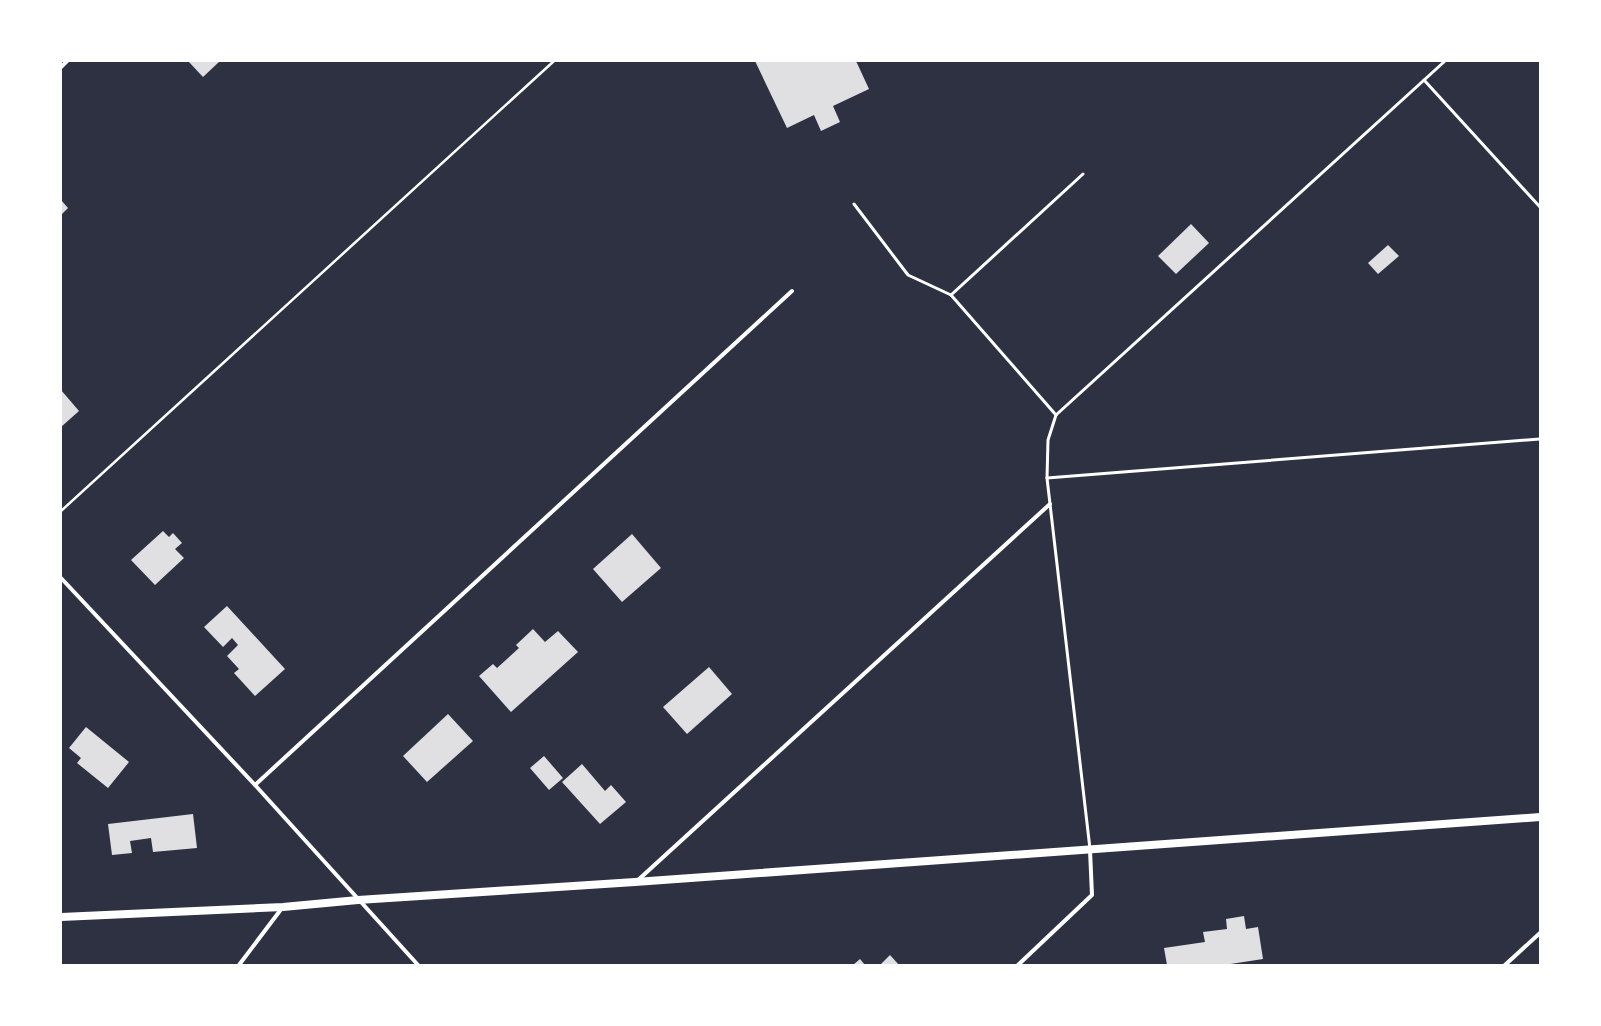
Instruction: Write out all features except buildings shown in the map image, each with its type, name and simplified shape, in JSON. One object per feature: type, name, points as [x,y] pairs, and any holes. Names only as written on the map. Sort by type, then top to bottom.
[{"type":"main road","points":[[61,917],[283,907],[358,900],[635,882],[1540,817]]},
{"type":"street","points":[[61,67],[67,61]]},
{"type":"street","points":[[255,785],[792,291]]},
{"type":"street","points":[[635,882],[1050,504]]},
{"type":"street","points":[[61,578],[255,785],[418,965]]},
{"type":"street","points":[[1018,965],[1092,895],[1090,850]]},
{"type":"street","points":[[239,965],[283,907]]},
{"type":"street","points":[[1505,965],[1540,933]]},
{"type":"lane","points":[[1090,850],[1047,478],[1048,440],[1056,414],[1445,61]]},
{"type":"lane","points":[[1424,80],[1540,207]]},
{"type":"lane","points":[[951,294],[1084,174]]},
{"type":"lane","points":[[854,204],[908,275],[951,294],[1056,414]]},
{"type":"lane","points":[[1047,478],[1540,439]]},
{"type":"path","points":[[61,511],[554,61]]}]
